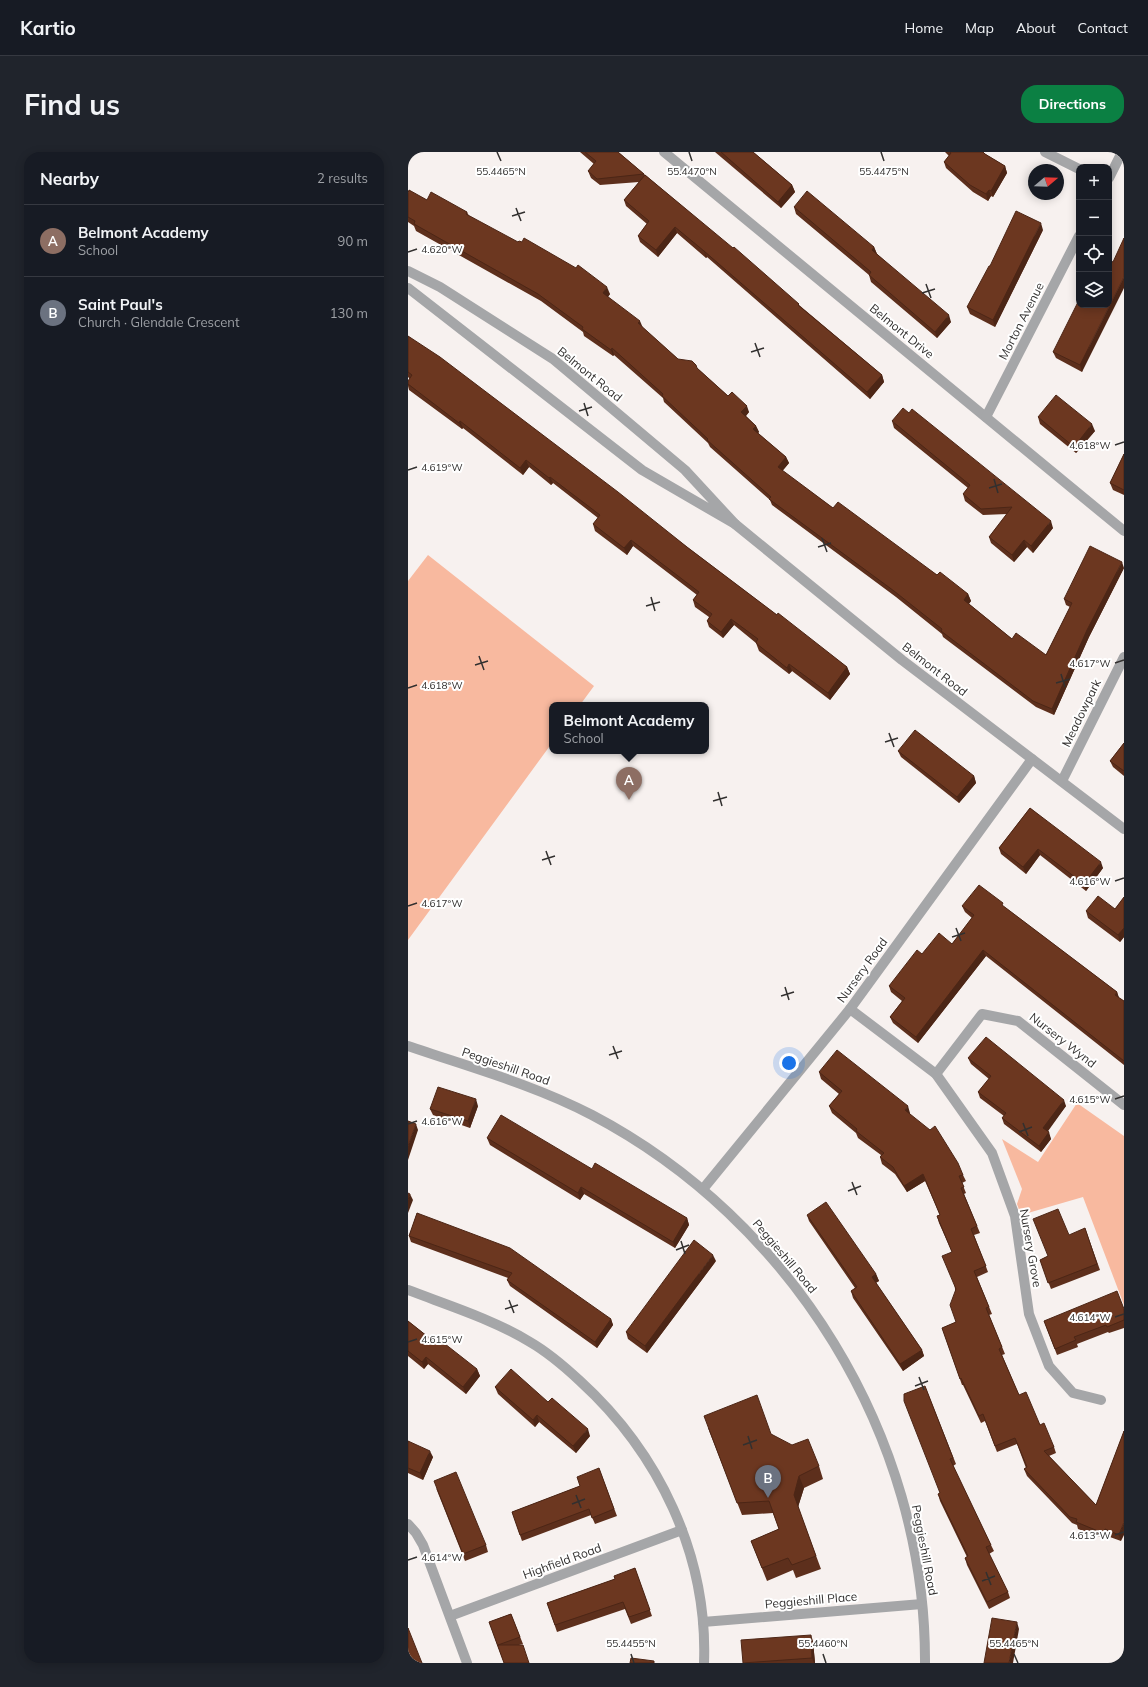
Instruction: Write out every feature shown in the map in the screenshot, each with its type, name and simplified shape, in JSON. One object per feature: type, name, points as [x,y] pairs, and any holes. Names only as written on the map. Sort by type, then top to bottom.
[{"type":"street","name":"Belmont Drive","points":[[664,152],[1124,531]]},
{"type":"street","points":[[1045,152],[1076,168]]},
{"type":"street","points":[[1112,172],[1122,152]]},
{"type":"street","name":"Morton Avenue","points":[[986,417],[1076,242]]},
{"type":"street","name":"Belmont Road","points":[[408,271],[440,287],[553,360],[686,470],[735,524],[902,660],[1062,781],[1124,830]]},
{"type":"street","name":"Belmont Road","points":[[408,288],[642,470],[735,524]]},
{"type":"street","name":"Meadowpark","points":[[1062,781],[1124,657]]},
{"type":"street","name":"Nursery Road","points":[[703,1189],[850,1009],[1032,759]]},
{"type":"street","name":"Nursery Grove","points":[[850,1009],[936,1074],[992,1152],[1015,1216],[1029,1314],[1049,1366],[1073,1393],[1101,1400]]},
{"type":"street","name":"Nursery Wynd","points":[[936,1074],[982,1014],[1018,1021],[1124,1105]]},
{"type":"street","name":"Peggieshill Road","points":[[408,1046],[551,1096],[592,1115],[649,1149],[703,1189],[744,1228],[778,1264],[807,1301],[832,1339],[852,1374],[886,1448],[899,1486],[917,1564],[922,1604],[925,1663]]},
{"type":"street","points":[[408,1290],[486,1319],[510,1330],[554,1358],[599,1399],[631,1436],[650,1464],[666,1493],[691,1555],[703,1622],[704,1663]]},
{"type":"street","points":[[408,1524],[416,1533],[423,1545],[467,1663]]},
{"type":"street","name":"Highfield Road","points":[[450,1616],[682,1530]]},
{"type":"street","name":"Peggieshill Place","points":[[703,1622],[922,1604]]},
{"type":"shaded area","points":[[428,555],[594,686],[582,702],[549,702],[549,747],[408,940],[408,581]]},
{"type":"shaded area","points":[[1077,1103],[1124,1136],[1124,1305],[1083,1197],[1021,1215],[1017,1204],[1022,1189],[1002,1139],[1038,1162]]},
{"type":"building","points":[[585,152],[618,152],[644,174],[597,179],[588,171],[596,161]]},
{"type":"building","points":[[721,152],[753,152],[792,185],[778,202]]},
{"type":"building","points":[[950,152],[983,152],[1005,166],[991,191],[989,190],[986,194],[970,185],[944,162],[951,153]]},
{"type":"building","points":[[645,175],[733,248],[734,247],[799,304],[798,305],[882,375],[867,392],[675,227],[656,250],[638,236],[649,221],[624,200]]},
{"type":"building","points":[[409,190],[427,200],[431,192],[467,212],[466,214],[518,242],[522,242],[524,238],[576,268],[578,265],[607,287],[603,293],[640,321],[638,323],[678,359],[692,361],[697,368],[728,396],[732,392],[747,406],[741,412],[756,426],[753,429],[786,457],[778,467],[833,508],[838,502],[937,575],[940,572],[968,594],[964,600],[1012,639],[1016,633],[1046,655],[1072,603],[1064,599],[1090,546],[1122,562],[1087,630],[1052,709],[1033,701],[941,631],[942,629],[894,591],[769,499],[771,497],[707,440],[708,439],[662,396],[663,394],[612,348],[611,350],[582,329],[583,327],[538,294],[414,224],[415,221],[408,217]]},
{"type":"building","points":[[807,191],[874,247],[872,250],[949,315],[935,332],[869,275],[871,272],[794,207]]},
{"type":"building","points":[[1016,211],[1041,223],[993,320],[967,307],[990,266]]},
{"type":"building","points":[[1124,238],[1124,277],[1112,301],[1112,262]]},
{"type":"building","points":[[1076,306],[1076,308],[1108,308],[1080,365],[1053,352]]},
{"type":"building","points":[[408,336],[440,357],[618,492],[687,547],[777,615],[778,613],[847,667],[828,693],[789,664],[787,668],[757,644],[756,642],[758,639],[731,619],[721,632],[707,621],[712,614],[693,600],[699,592],[631,540],[624,548],[593,524],[600,515],[550,477],[549,478],[526,460],[520,468],[460,421],[459,423],[408,384],[408,381],[412,375],[408,372]]},
{"type":"building","points":[[1056,395],[1092,424],[1074,447],[1038,417]]},
{"type":"building","points":[[903,408],[909,413],[912,409],[1051,521],[1031,546],[1024,540],[1012,555],[989,537],[1012,507],[981,509],[963,494],[970,485],[892,421]]},
{"type":"building","points":[[1124,454],[1124,490],[1110,483]]},
{"type":"building","points":[[915,730],[974,776],[957,797],[898,751]]},
{"type":"building","points":[[1124,743],[1124,771],[1110,761]]},
{"type":"building","points":[[1030,808],[1101,862],[1084,884],[1038,849],[1023,867],[999,848]]},
{"type":"building","points":[[979,885],[1003,903],[1002,905],[1117,992],[1115,995],[1124,1001],[1124,1061],[983,950],[916,1037],[890,1017],[905,998],[889,986],[917,950],[922,954],[939,933],[952,944],[974,915],[962,906]]},
{"type":"building","points":[[1098,896],[1115,909],[1124,897],[1124,928],[1118,935],[1086,911]]},
{"type":"building","points":[[986,1037],[1064,1100],[1043,1128],[1049,1132],[1039,1146],[1002,1118],[1006,1113],[978,1092],[991,1076],[968,1058]]},
{"type":"building","points":[[837,1050],[908,1106],[905,1110],[930,1130],[935,1126],[958,1163],[963,1175],[959,1176],[964,1187],[961,1188],[977,1226],[971,1229],[986,1266],[974,1271],[989,1307],[986,1308],[1002,1347],[999,1349],[1019,1395],[1026,1392],[1040,1425],[1044,1423],[1054,1447],[1044,1451],[1096,1505],[1124,1431],[1124,1522],[1119,1535],[1105,1529],[1103,1533],[1076,1522],[1077,1519],[1070,1517],[1024,1469],[1027,1467],[1015,1438],[995,1446],[983,1414],[979,1416],[961,1378],[960,1379],[942,1328],[956,1322],[950,1305],[956,1289],[942,1256],[952,1252],[937,1216],[940,1215],[923,1174],[904,1186],[893,1167],[880,1157],[884,1153],[856,1131],[857,1129],[829,1106],[842,1091],[819,1072]]},
{"type":"building","points":[[438,1087],[476,1099],[468,1121],[430,1109]]},
{"type":"building","points":[[501,1115],[592,1169],[595,1163],[687,1218],[673,1242],[581,1187],[578,1193],[487,1138]]},
{"type":"building","points":[[408,1121],[416,1124],[408,1146]]},
{"type":"building","points":[[826,1202],[876,1274],[872,1277],[922,1350],[900,1364],[851,1291],[857,1287],[807,1215]]},
{"type":"building","points":[[1058,1209],[1069,1235],[1085,1228],[1097,1264],[1048,1283],[1040,1260],[1048,1256],[1033,1219]]},
{"type":"building","points":[[417,1213],[510,1248],[611,1319],[595,1342],[507,1280],[512,1273],[409,1236]]},
{"type":"building","points":[[694,1240],[713,1255],[645,1346],[626,1332]]},
{"type":"building","points":[[1117,1291],[1124,1309],[1124,1320],[1074,1337],[1076,1340],[1055,1349],[1044,1321]]},
{"type":"building","points":[[408,1321],[437,1344],[440,1340],[477,1369],[463,1387],[426,1357],[422,1362],[408,1351]]},
{"type":"building","points":[[511,1369],[548,1402],[552,1398],[588,1429],[573,1446],[537,1415],[533,1420],[495,1387]]},
{"type":"building","points":[[925,1386],[953,1458],[950,1459],[991,1545],[986,1547],[1008,1592],[987,1602],[965,1558],[968,1556],[938,1494],[940,1493],[904,1401],[904,1394]]},
{"type":"building","points":[[757,1395],[771,1434],[792,1445],[808,1439],[819,1466],[799,1476],[794,1495],[816,1556],[792,1565],[788,1558],[762,1568],[751,1541],[779,1529],[769,1501],[737,1503],[704,1416]]},
{"type":"building","points":[[408,1441],[430,1451],[420,1473],[408,1468]]},
{"type":"building","points":[[599,1468],[614,1509],[592,1518],[589,1509],[520,1535],[512,1512],[580,1486],[577,1477]]},
{"type":"building","points":[[456,1472],[486,1545],[463,1554],[434,1481]]},
{"type":"building","points":[[635,1568],[650,1610],[629,1617],[623,1602],[555,1625],[547,1603],[615,1579],[614,1576]]},
{"type":"building","points":[[511,1614],[520,1637],[498,1645],[523,1645],[529,1663],[504,1663],[489,1622]]},
{"type":"building","points":[[992,1618],[1017,1622],[1009,1663],[984,1663]]},
{"type":"building","points":[[408,1628],[422,1663],[408,1663]]},
{"type":"building","points":[[811,1635],[812,1658],[743,1663],[741,1640]]},
{"type":"building","points":[[631,1658],[654,1661],[654,1663],[630,1663]]},
{"type":"place","name":"Belmont Academy","points":[[629,800]]},
{"type":"place","name":"Saint Paul's","points":[[768,1498]]}]
